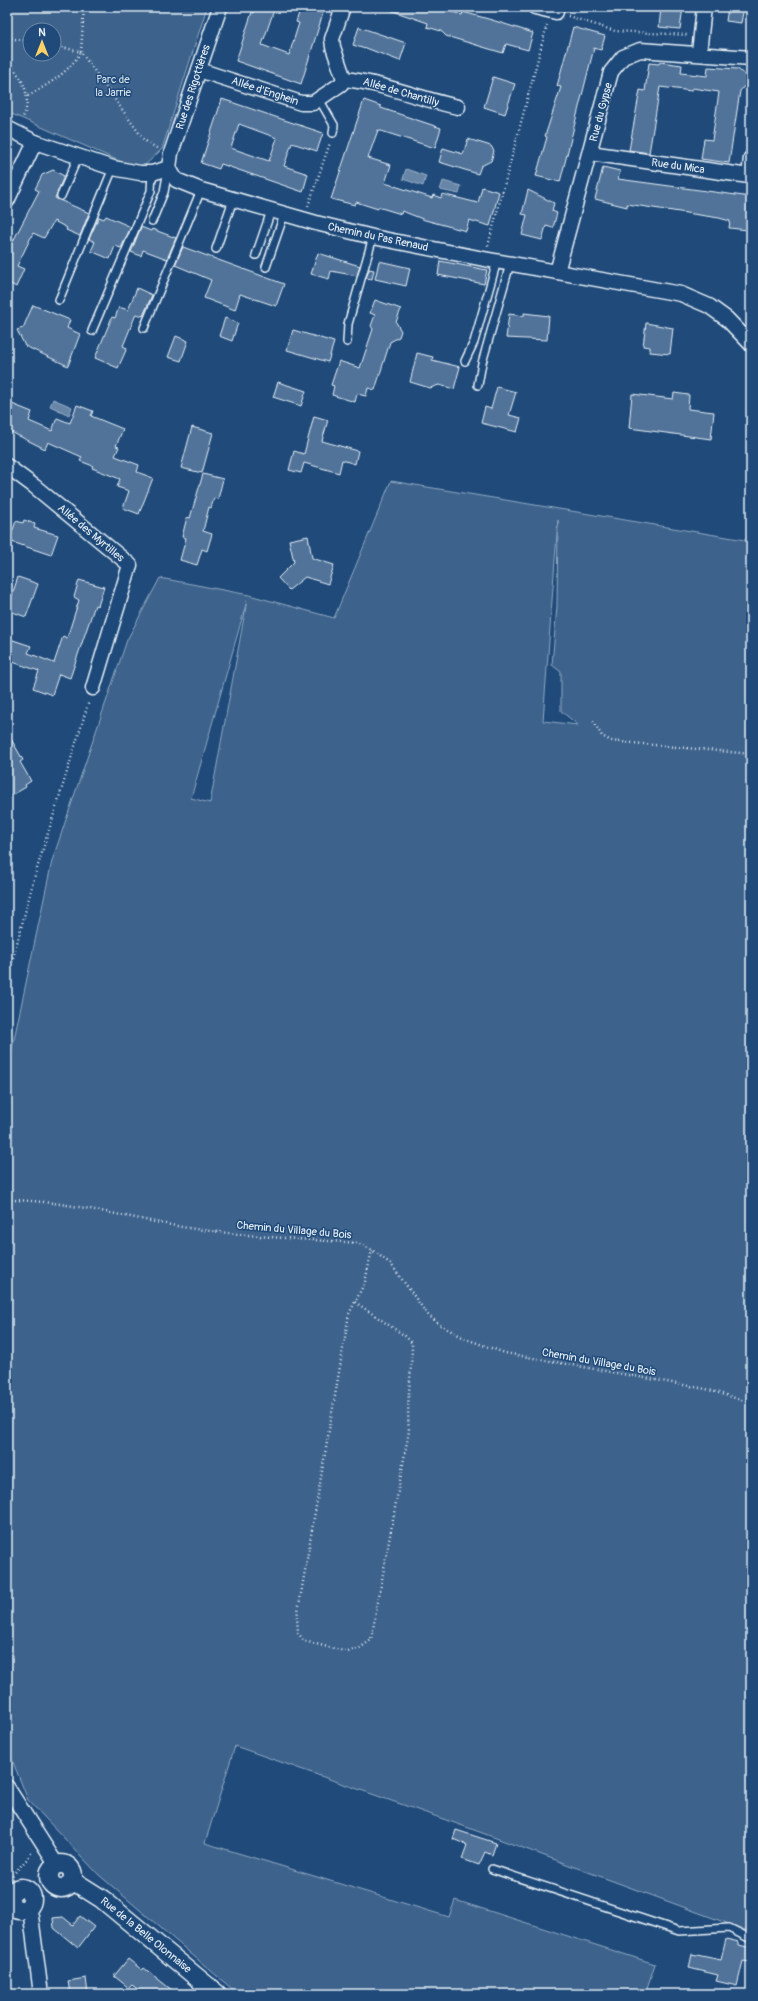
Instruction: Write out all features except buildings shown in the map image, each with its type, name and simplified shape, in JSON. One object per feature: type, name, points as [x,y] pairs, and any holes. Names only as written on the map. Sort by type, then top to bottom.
[{"type":"street","name":"Rue des Rigottières","points":[[168,168],[171,153],[220,7]]},
{"type":"street","points":[[343,7],[332,39],[333,47],[344,79]]},
{"type":"street","points":[[699,53],[704,7]]},
{"type":"street","name":"Rue du Gypse","points":[[557,272],[611,72],[623,57],[640,50],[699,53],[751,58]]},
{"type":"street","name":"Allée d'Enghein","points":[[199,70],[301,103],[309,104],[341,84],[344,79]]},
{"type":"street","name":"Allée de Chantilly","points":[[344,79],[360,80],[427,100],[458,107]]},
{"type":"street","points":[[11,130],[35,142],[113,168],[140,173],[152,173],[168,168]]},
{"type":"street","points":[[7,201],[35,142]]},
{"type":"street","name":"Rue du Mica","points":[[590,153],[749,176],[751,158]]},
{"type":"street","name":"Chemin du Pas Renaud","points":[[168,168],[176,180],[201,190],[278,213],[372,237],[681,294],[709,306],[727,319],[751,344]]},
{"type":"street","name":"Allée des Myrtilles","points":[[7,466],[34,486],[130,565],[93,688]]},
{"type":"street","points":[[7,1787],[57,1865]]},
{"type":"street","points":[[62,1864],[70,1868],[73,1876],[72,1880],[64,1888],[57,1888],[51,1883],[50,1872],[57,1865],[62,1864]]},
{"type":"street","name":"Rue de la Belle Olonnaise","points":[[72,1880],[102,1900],[217,1994]]},
{"type":"street","points":[[41,1994],[31,1916],[19,1902],[51,1883]]},
{"type":"lane","points":[[319,99],[334,125],[333,133]]},
{"type":"lane","points":[[61,196],[78,157]]},
{"type":"lane","points":[[59,300],[113,168]]},
{"type":"lane","points":[[152,221],[164,192],[168,168]]},
{"type":"lane","points":[[92,330],[151,191],[152,173]]},
{"type":"lane","points":[[144,328],[201,190]]},
{"type":"lane","points":[[216,248],[234,200]]},
{"type":"lane","points":[[256,255],[278,213]]},
{"type":"lane","points":[[266,267],[278,213]]},
{"type":"lane","points":[[347,342],[348,324],[372,237]]},
{"type":"lane","points":[[465,361],[474,342],[497,261]]},
{"type":"lane","points":[[478,385],[488,342],[497,261]]},
{"type":"lane","points":[[492,1869],[679,1931],[729,1928],[751,1939]]},
{"type":"path","points":[[28,96],[57,79],[73,65],[81,52],[84,7]]},
{"type":"path","points":[[497,261],[544,9],[615,31],[701,36]]},
{"type":"path","points":[[7,38],[22,39]]},
{"type":"path","points":[[62,48],[81,52],[144,140],[163,151]]},
{"type":"path","points":[[7,62],[17,71],[28,96],[26,110],[11,130]]},
{"type":"path","points":[[304,220],[333,133]]},
{"type":"path","points":[[7,981],[36,874],[93,688]]},
{"type":"path","points":[[593,720],[602,736],[612,741],[751,754]]},
{"type":"path","name":"Chemin du Village du Bois","points":[[7,1200],[62,1206],[183,1227],[250,1236],[358,1243],[372,1250],[391,1264],[427,1314],[440,1325],[466,1339],[505,1353],[706,1389],[751,1403]]},
{"type":"path","points":[[355,1302],[406,1336],[412,1343],[412,1360],[407,1408],[409,1431],[371,1640],[360,1648],[348,1652],[304,1641],[298,1633],[297,1617],[349,1314],[355,1302],[365,1282],[372,1250]]},
{"type":"path","points":[[7,1881],[28,1858],[34,1846]]},
{"type":"green space","name":"Parc de la Jarrie","points":[[7,7],[207,7],[162,149],[140,170],[7,112]]},
{"type":"green space","points":[[391,481],[751,541],[751,1932],[466,1827],[235,1746],[205,1843],[449,1917],[455,1900],[655,1964],[645,1994],[238,1994],[99,1875],[28,1800],[7,1747],[7,1072],[52,861],[127,640],[160,578],[249,595],[334,618]],"holes":[[[558,520],[557,606],[552,665],[561,672],[561,711],[578,725],[543,721]],[[247,601],[210,803],[191,798]]]},
{"type":"shaded area","points":[[406,169],[426,176],[423,186],[403,179]]},
{"type":"shaded area","points":[[443,181],[461,186],[459,194],[440,190]]},
{"type":"shaded area","points":[[53,399],[72,407],[69,415],[50,406]]}]
